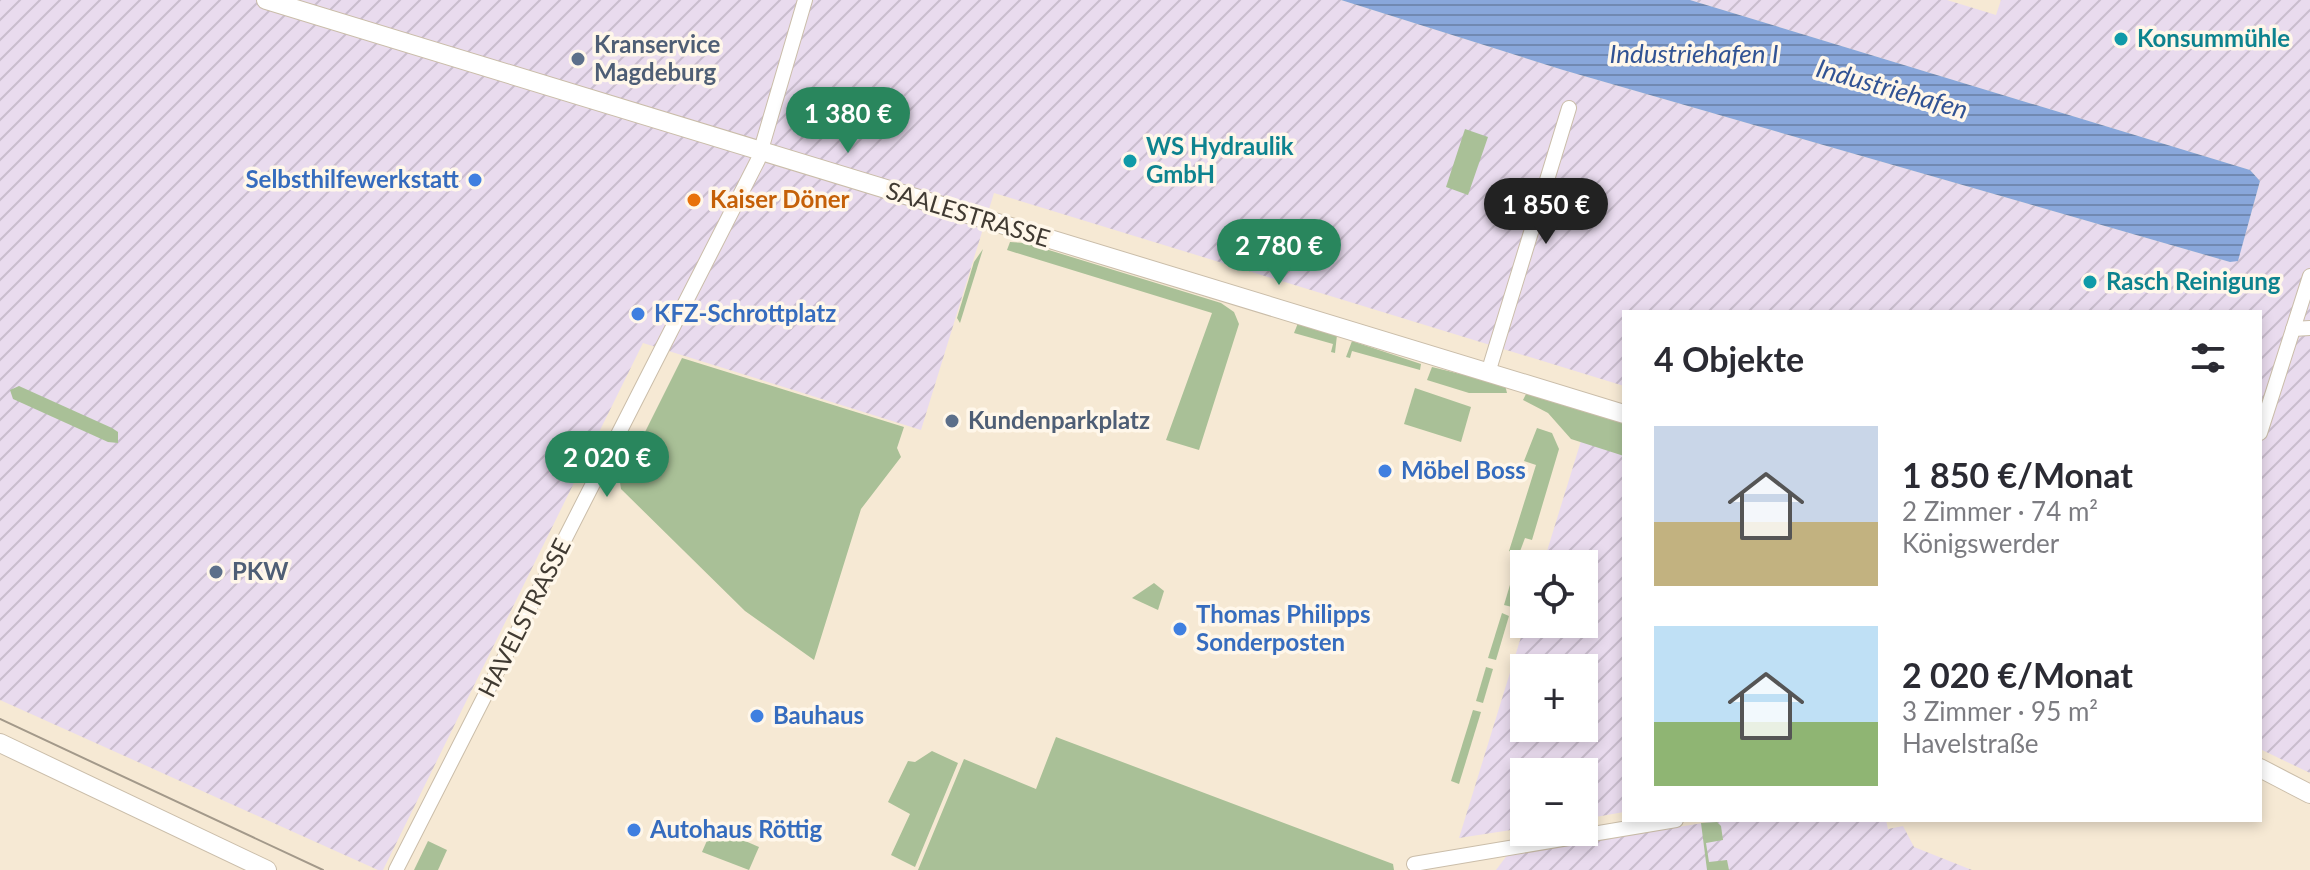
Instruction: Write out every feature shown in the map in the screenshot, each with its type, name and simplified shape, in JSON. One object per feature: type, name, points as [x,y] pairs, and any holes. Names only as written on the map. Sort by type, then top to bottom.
[{"type":"main road","name":"SAALESTRASSE","points":[[266,0],[1622,413]]},
{"type":"main road","points":[[0,743],[267,870]]},
{"type":"main road","points":[[2262,769],[2310,794]]},
{"type":"street","name":"HAVELSTRASSE","points":[[396,870],[761,151],[805,0]]},
{"type":"street","points":[[1488,373],[1569,108]]},
{"type":"street","points":[[2262,427],[2310,276]]},
{"type":"street","points":[[2293,329],[2310,328]]},
{"type":"street","points":[[1414,864],[1664,822]]},
{"type":"shaded area","points":[[0,0],[1341,0],[1563,70],[2230,262],[2238,260],[2260,181],[2250,170],[1690,0],[1947,0],[1996,15],[2001,0],[2310,0],[2310,773],[2262,750],[2262,310],[1622,310],[1622,385],[994,193],[921,430],[643,343],[383,870],[0,700]]},
{"type":"shaded area","points":[[1589,415],[1622,424],[1622,812],[1598,817],[1598,758],[1510,758],[1510,830],[1459,838],[1510,673],[1510,742],[1598,742],[1598,654],[1516,654],[1521,638],[1598,638],[1598,550],[1547,550]]},
{"type":"shaded area","points":[[1709,822],[1886,822],[1888,829],[1903,826],[1914,847],[1972,870],[1496,870],[1508,854],[1558,846],[1598,846],[1598,840]]},
{"type":"green space","points":[[1465,129],[1488,137],[1468,195],[1446,187]]},
{"type":"green space","points":[[1010,242],[1026,243],[1221,303],[1234,312],[1239,324],[1199,450],[1166,440],[1212,313],[1007,250]]},
{"type":"green space","points":[[983,249],[960,323],[957,318],[974,262]]},
{"type":"green space","points":[[1298,323],[1337,335],[1335,353],[1331,352],[1333,344],[1294,333]]},
{"type":"green space","points":[[1352,341],[1421,364],[1420,370],[1352,351],[1350,358],[1346,357]]},
{"type":"green space","points":[[682,358],[904,427],[897,448],[901,457],[861,509],[814,660],[745,611],[621,489],[620,482]]},
{"type":"green space","points":[[1432,367],[1505,385],[1507,393],[1469,393],[1427,380]]},
{"type":"green space","points":[[19,386],[112,428],[118,432],[118,443],[108,442],[13,399],[10,390]]},
{"type":"green space","points":[[1415,388],[1471,407],[1461,442],[1404,424]]},
{"type":"green space","points":[[1527,392],[1622,420],[1622,455],[1571,439],[1548,413],[1523,400]]},
{"type":"green space","points":[[1537,428],[1552,433],[1559,449],[1532,540],[1525,538],[1520,550],[1510,551],[1509,551],[1536,465],[1524,461]]},
{"type":"green space","points":[[1154,583],[1164,591],[1158,610],[1132,598]]},
{"type":"green space","points":[[1510,585],[1510,606],[1504,605]]},
{"type":"green space","points":[[1502,613],[1509,616],[1496,660],[1488,658]]},
{"type":"green space","points":[[1486,667],[1493,669],[1483,703],[1476,701]]},
{"type":"green space","points":[[1473,710],[1481,712],[1459,784],[1451,781]]},
{"type":"green space","points":[[1056,737],[1393,864],[1394,870],[918,870],[964,759],[1036,789]]},
{"type":"green space","points":[[932,751],[958,763],[915,867],[891,855],[910,814],[888,802],[908,761],[915,762]]},
{"type":"green space","points":[[1717,822],[1721,826],[1723,840],[1706,843],[1709,862],[1727,860],[1729,870],[1707,870],[1701,823]]},
{"type":"green space","points":[[713,827],[759,847],[749,870],[702,852]]},
{"type":"green space","points":[[428,841],[447,850],[438,870],[414,870]]},
{"type":"water","name":"Industriehafen I","points":[[1341,0],[1690,0],[2250,170],[2260,181],[2238,261],[2230,262],[1563,70]]},
{"type":"tram line","points":[[0,719],[323,870]]},
{"type":"place","name":"Konsummühle","points":[[2121,39]]},
{"type":"place","name":"Kranservice Magdeburg","points":[[578,59]]},
{"type":"place","name":"WS Hydraulik GmbH","points":[[1130,161]]},
{"type":"place","name":"Selbsthilfewerkstatt","points":[[475,180]]},
{"type":"place","name":"Kaiser Döner","points":[[694,200]]},
{"type":"place","name":"Rasch Reinigung","points":[[2090,282]]},
{"type":"place","name":"KFZ-Schrottplatz","points":[[638,314]]},
{"type":"place","name":"Kundenparkplatz","points":[[952,421]]},
{"type":"place","name":"Möbel Boss","points":[[1385,471]]},
{"type":"place","name":"PKW","points":[[216,572]]},
{"type":"place","name":"Thomas Philipps Sonderposten","points":[[1180,629]]},
{"type":"place","name":"Bauhaus","points":[[757,716]]},
{"type":"place","name":"Autohaus Röttig","points":[[634,830]]},
{"type":"water label","name":"Industriehafen","points":[[1892,89]]}]
